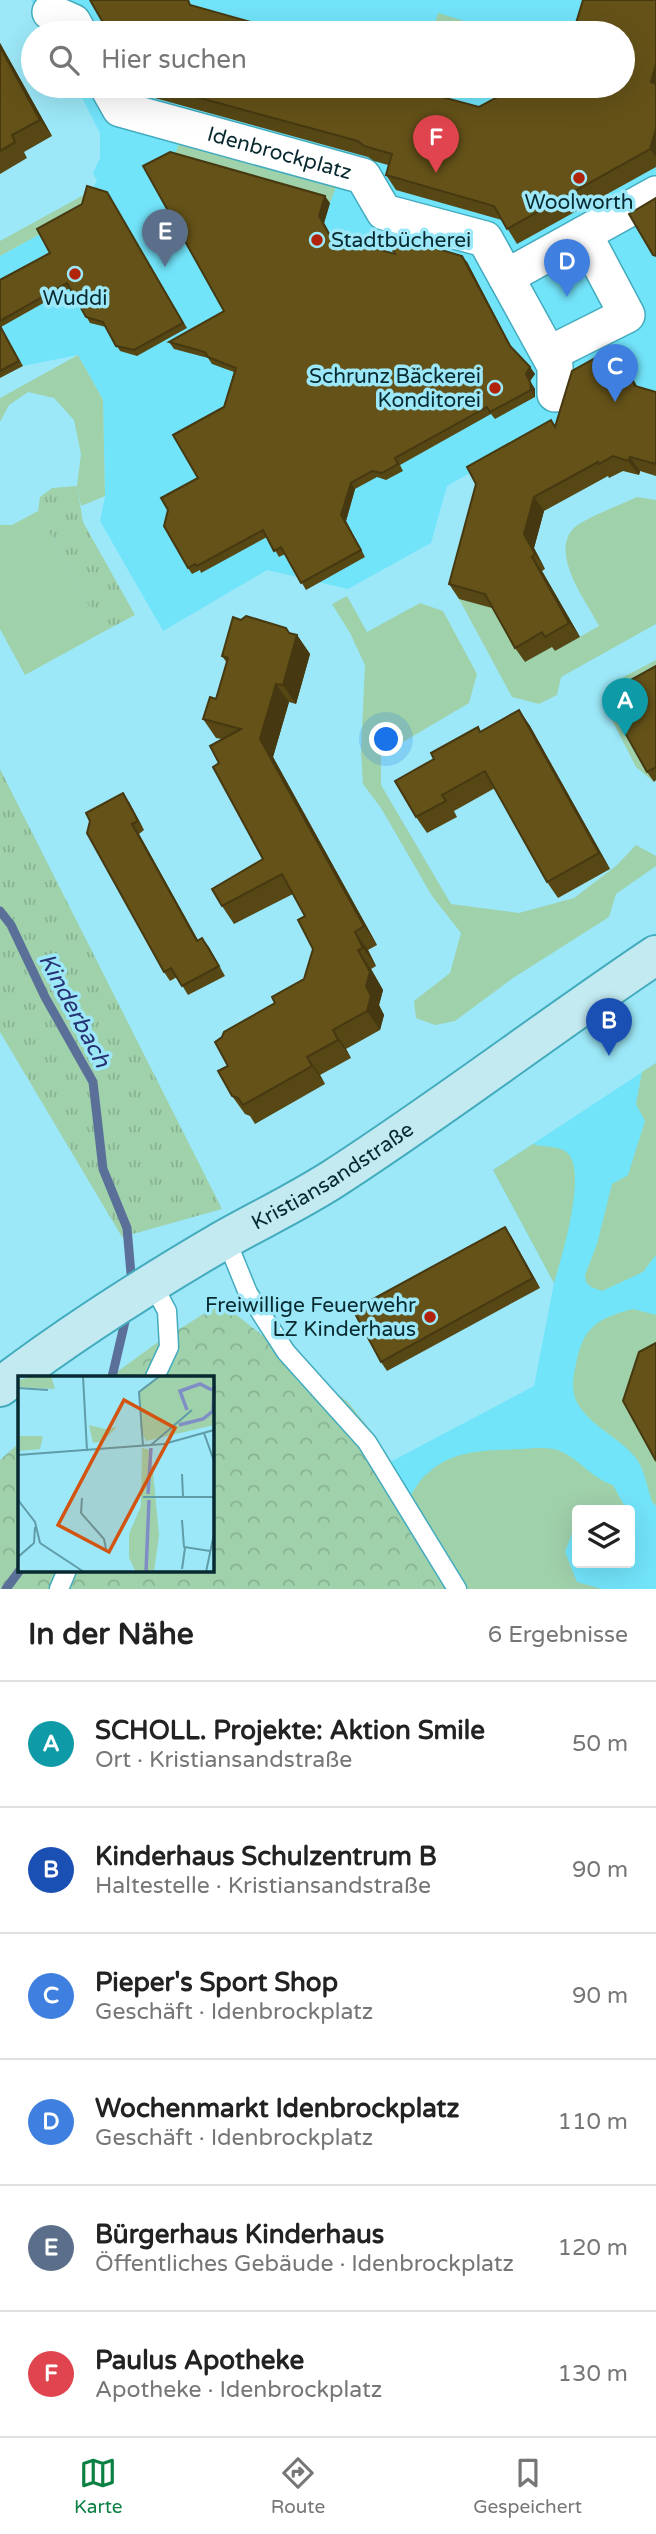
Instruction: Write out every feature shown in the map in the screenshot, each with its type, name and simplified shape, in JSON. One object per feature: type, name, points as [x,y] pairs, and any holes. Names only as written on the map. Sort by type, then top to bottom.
[{"type":"street","points":[[50,12],[72,21]]},
{"type":"street","name":"Idenbrockplatz","points":[[114,98],[120,109],[363,176],[384,212],[485,239],[555,366],[555,394]]},
{"type":"street","points":[[506,277],[656,194]]},
{"type":"street","points":[[549,354],[627,315],[584,234]]},
{"type":"street","name":"Kristiansandstraße","points":[[0,1387],[101,1316],[156,1286],[226,1239],[309,1193],[375,1152],[656,955]]},
{"type":"lane","points":[[226,1239],[248,1293],[286,1352],[367,1442],[457,1589]]},
{"type":"lane","points":[[155,1376],[169,1347],[167,1311],[156,1286]]},
{"type":"lane","points":[[59,1589],[66,1572]]},
{"type":"shaded area","points":[[31,0],[656,0],[656,404],[574,414],[447,486],[431,543],[348,589],[267,570],[163,631],[100,521],[105,496],[103,400],[78,355],[23,366],[1,327],[33,309],[0,288],[0,256],[85,209],[97,181],[93,173],[100,158],[100,133],[82,98],[635,98],[635,21],[42,21]]},
{"type":"shaded area","points":[[656,1063],[656,1589],[465,1589],[390,1462],[534,1386],[554,1283],[493,1170]]},
{"type":"green space","points":[[438,13],[464,21],[436,21]]},
{"type":"green space","points":[[180,139],[338,182],[330,203],[174,158]]},
{"type":"green space","points":[[91,191],[86,209],[0,256],[0,241]]},
{"type":"green space","points":[[78,355],[103,400],[105,496],[81,506],[77,486],[81,454],[74,420],[54,398],[28,392],[9,405],[0,422],[0,398]]},
{"type":"green space","points":[[77,486],[83,522],[135,615],[103,632],[38,511],[40,497],[52,488]]},
{"type":"green space","points":[[637,497],[656,500],[656,624],[561,677],[557,695],[539,704],[512,697],[459,599],[500,610],[525,662],[552,647],[555,651],[599,626],[572,577],[567,563],[567,538],[579,524]]},
{"type":"green space","points":[[38,511],[103,632],[25,675],[0,629],[0,525],[12,525]]},
{"type":"green space","points":[[347,596],[367,632],[420,603],[443,611],[477,674],[469,703],[381,755],[381,785],[451,904],[519,913],[574,898],[616,866],[636,845],[656,856],[656,866],[616,894],[609,917],[513,978],[455,1021],[435,1025],[416,1018],[414,1001],[450,973],[461,933],[432,896],[381,808],[363,784],[361,752],[365,665],[332,604]]},
{"type":"green space","points":[[656,660],[656,679],[611,705],[654,782],[636,767],[603,702],[610,684]]},
{"type":"green space","points":[[0,769],[222,1209],[122,1237],[0,1032]]},
{"type":"green space","points":[[656,1063],[656,1255],[643,1272],[602,1291],[591,1287],[586,1282],[585,1275],[597,1244],[612,1184],[628,1175],[645,1121],[636,1104],[642,1072]]},
{"type":"green space","points":[[533,1144],[565,1151],[572,1160],[575,1175],[572,1214],[554,1283],[493,1170]]},
{"type":"green space","points":[[221,1303],[348,1402],[371,1431],[465,1589],[0,1589],[0,1460],[18,1444],[18,1572],[214,1572],[214,1376],[111,1376],[154,1345]]},
{"type":"green space","points":[[633,1309],[656,1315],[656,1506],[652,1502],[638,1461],[625,1446],[585,1414],[577,1402],[573,1388],[581,1345],[592,1328],[608,1317]]},
{"type":"green space","points":[[554,1449],[570,1456],[597,1477],[613,1485],[624,1505],[572,1505],[572,1534],[565,1552],[577,1582],[602,1589],[465,1589],[410,1496],[424,1476],[439,1465],[451,1458],[478,1452]]},
{"type":"building","points":[[90,0],[188,0],[190,5],[247,21],[102,21]]},
{"type":"building","points":[[583,0],[656,0],[656,64],[651,82],[656,84],[656,129],[650,149],[507,229],[494,206],[386,175],[392,154],[364,146],[358,141],[200,98],[446,98],[479,107],[496,98],[635,98],[635,21],[577,21]]},
{"type":"building","points":[[0,47],[21,85],[21,98],[28,98],[40,120],[12,135],[15,142],[0,151]]},
{"type":"building","points":[[170,152],[325,196],[319,216],[330,236],[395,254],[383,233],[462,256],[510,346],[530,367],[526,374],[531,390],[490,412],[487,407],[395,458],[398,464],[382,473],[372,471],[351,483],[341,515],[361,550],[301,583],[281,547],[274,551],[263,530],[197,566],[195,564],[188,568],[164,526],[168,510],[161,498],[198,478],[173,435],[224,407],[236,368],[208,357],[205,352],[169,342],[224,311],[143,166]]},
{"type":"building","points":[[87,186],[107,192],[183,323],[134,350],[116,346],[103,322],[86,317],[67,283],[0,321],[0,280],[50,253],[37,229],[82,204]]},
{"type":"building","points":[[656,198],[656,256],[629,214]]},
{"type":"building","points":[[0,326],[19,361],[0,371]]},
{"type":"building","points":[[597,357],[623,364],[635,386],[656,392],[656,464],[630,457],[628,461],[613,456],[534,497],[524,534],[535,554],[532,557],[569,623],[545,637],[542,632],[515,648],[485,594],[449,584],[476,484],[467,467],[551,420],[555,427],[572,371]]},
{"type":"building","points":[[246,616],[286,628],[289,633],[297,635],[283,685],[276,684],[260,739],[364,926],[355,932],[363,948],[358,950],[370,972],[366,986],[371,996],[367,1011],[333,1030],[338,1040],[307,1057],[312,1066],[243,1105],[238,1098],[232,1096],[218,1071],[228,1066],[215,1042],[224,1032],[275,1003],[272,997],[304,979],[313,949],[298,920],[305,916],[282,874],[222,906],[212,889],[263,859],[213,767],[219,763],[210,746],[241,729],[203,719],[210,697],[216,699],[228,658],[222,656],[233,617],[241,620]]},
{"type":"building","points":[[656,666],[656,767],[647,772],[604,695]]},
{"type":"building","points":[[519,710],[599,853],[547,882],[485,771],[442,795],[446,801],[416,817],[395,781],[434,759],[431,753],[478,727],[480,732]]},
{"type":"building","points":[[123,793],[138,821],[132,824],[197,941],[202,938],[219,966],[182,986],[171,968],[164,972],[87,833],[90,821],[86,813]]},
{"type":"building","points":[[505,1227],[533,1278],[381,1362],[353,1310]]},
{"type":"building","points":[[656,1343],[656,1461],[623,1401],[639,1352]]},
{"type":"waterway","name":"Kinderbach","points":[[0,911],[11,925],[45,997],[93,1082],[103,1169],[127,1228],[132,1285]]},
{"type":"waterway","name":"Kinderbach","points":[[112,1376],[127,1313]]},
{"type":"waterway","name":"Kinderbach","points":[[6,1589],[19,1572]]},
{"type":"place","name":"Paulus Apotheke","points":[[436,173]]},
{"type":"place","name":"Woolworth","points":[[579,178]]},
{"type":"place","name":"Stadtbücherei","points":[[317,240]]},
{"type":"place","name":"Bürgerhaus Kinderhaus","points":[[165,267]]},
{"type":"place","name":"Wuddi","points":[[75,274]]},
{"type":"place","name":"Wochenmarkt Idenbrockplatz","points":[[567,297]]},
{"type":"place","name":"Schrunz Bäckerei Konditorei","points":[[495,388]]},
{"type":"place","name":"Pieper's Sport Shop","points":[[615,402]]},
{"type":"place","name":"SCHOLL. Projekte: Aktion Smile","points":[[625,736]]},
{"type":"place","name":"Kinderhaus Schulzentrum B","points":[[609,1056]]},
{"type":"place","name":"Freiwillige Feuerwehr LZ Kinderhaus","points":[[430,1317]]}]
